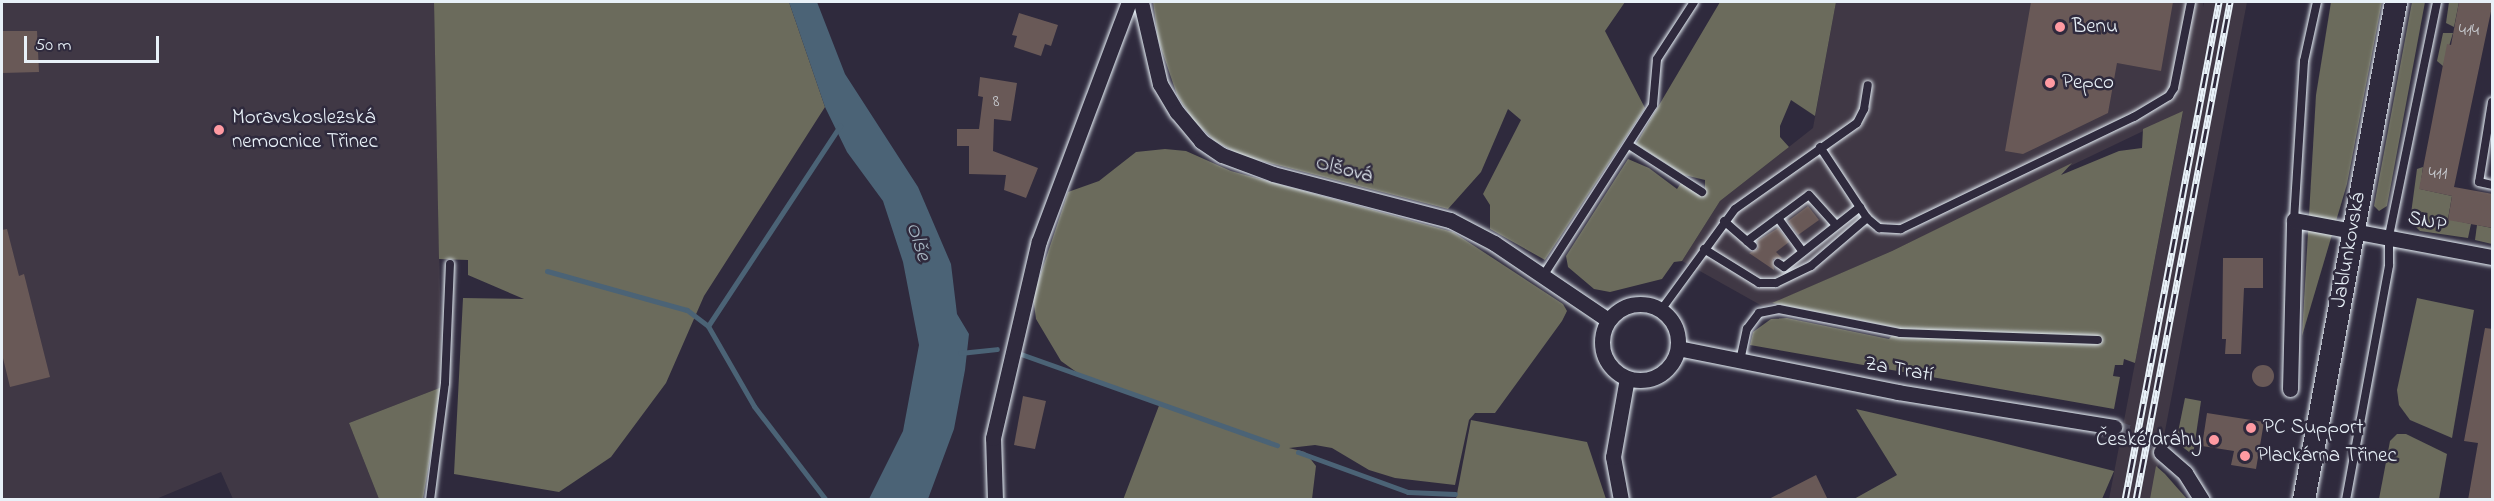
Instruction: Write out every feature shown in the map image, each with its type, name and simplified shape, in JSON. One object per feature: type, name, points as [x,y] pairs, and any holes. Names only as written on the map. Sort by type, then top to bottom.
[{"type":"main road","name":"Jablunkovská","points":[[2304,500],[2396,2]]},
{"type":"street","points":[[995,500],[993,438],[1039,241],[1128,2]]},
{"type":"street","name":"Olšová","points":[[1141,2],[1160,84],[1177,112],[1202,141],[1222,155],[1273,174],[1450,220],[1543,276],[1608,320]]},
{"type":"street","points":[[2290,389],[2294,220]]},
{"type":"street","name":"SNP","points":[[2294,220],[2353,228],[2493,257]]},
{"type":"street","points":[[1639,303],[1661,310],[1675,327],[1678,348],[1672,364],[1660,375],[1644,380],[1627,378],[1615,371],[1602,347],[1608,320],[1627,306],[1639,303]]},
{"type":"street","name":"Za Tratí","points":[[1678,348],[2114,427]]},
{"type":"street","points":[[1621,500],[1613,457],[1627,378]]},
{"type":"street","points":[[2161,452],[2185,473],[2202,500]]},
{"type":"lane","points":[[1543,276],[1653,105],[1658,59],[1694,2]]},
{"type":"lane","points":[[1820,147],[1867,218],[1879,228],[1901,229],[2157,105],[2174,88],[2191,2]]},
{"type":"lane","points":[[2294,220],[2304,62],[2317,2]]},
{"type":"lane","points":[[2346,500],[2390,265],[2389,236],[2438,2]]},
{"type":"lane","points":[[1661,310],[1724,221],[1748,197],[1857,123],[1864,109],[1868,85]]},
{"type":"lane","points":[[2493,102],[2479,182],[2493,185]]},
{"type":"lane","points":[[1629,145],[1702,192]]},
{"type":"lane","points":[[1724,221],[1750,244],[1778,218],[1809,195],[1836,225]]},
{"type":"lane","points":[[1778,263],[1784,267],[1860,207]]},
{"type":"lane","points":[[1778,218],[1803,252]]},
{"type":"lane","points":[[1704,249],[1759,283],[1776,283],[1811,266],[1867,218]]},
{"type":"lane","points":[[430,500],[445,383],[450,264]]},
{"type":"lane","points":[[1740,361],[1747,329],[1759,314],[1779,309],[1900,333],[2098,340]]},
{"type":"shaded area","name":"Moravskoslezská nemocnice Třinec","points":[[2,2],[434,2],[442,387],[349,423],[379,499],[233,499],[221,472],[156,499],[2,499]]},
{"type":"shaded area","points":[[1836,2],[2203,2],[2203,7],[2204,2],[2247,2],[2152,499],[2109,499],[2183,112],[1892,251],[1764,307],[1682,261],[1720,201],[1813,128]]},
{"type":"green space","points":[[434,2],[789,2],[825,107],[704,296],[666,383],[611,457],[559,492],[454,474],[463,298],[524,299],[468,275],[468,260],[439,259]]},
{"type":"green space","points":[[1153,2],[1625,2],[1605,31],[1645,108],[1545,260],[1490,229],[1490,205],[1483,194],[1521,120],[1508,109],[1481,172],[1448,209],[1242,156],[1215,141],[1193,120],[1177,95],[1158,39]]},
{"type":"green space","points":[[1720,2],[1836,2],[1815,116],[1791,100],[1780,126],[1780,137],[1789,147],[1720,201],[1682,261],[1674,262],[1662,279],[1610,292],[1594,289],[1568,267],[1566,256],[1628,159],[1649,168],[1677,189],[1681,183],[1701,195],[1705,189],[1705,180],[1684,175],[1636,144]]},
{"type":"green space","points":[[2331,2],[2382,2],[2347,184],[2302,336],[2316,95]]},
{"type":"green space","points":[[2412,2],[2425,2],[2387,206],[2379,211],[2374,206]]},
{"type":"green space","points":[[2449,2],[2459,2],[2454,27],[2446,23]]},
{"type":"green space","points":[[2443,33],[2453,33],[2443,66],[2437,61]]},
{"type":"green space","points":[[2183,111],[2135,363],[2124,359],[2123,365],[2115,365],[2113,376],[2120,377],[2114,409],[1750,345],[1753,332],[1771,319],[1787,318],[1889,339],[1898,328],[1772,303],[1892,251],[2072,163],[2061,175],[2119,151],[2142,148],[2143,129]]},
{"type":"green space","points":[[1165,149],[1186,151],[1231,171],[1453,232],[1563,304],[1567,311],[1562,321],[1495,413],[1475,413],[1469,420],[1455,485],[1395,478],[1369,470],[1332,448],[1315,445],[1289,448],[1305,452],[1316,466],[1312,499],[1123,500],[1160,403],[1082,376],[1061,361],[1036,319],[1033,297],[1068,192],[1099,181],[1136,152]]},
{"type":"green space","points":[[2423,167],[2420,189],[2452,196],[2448,219],[2471,224],[2468,238],[2420,231],[2410,221],[2417,169]]},
{"type":"green space","points":[[2477,225],[2492,228],[2492,244],[2475,240]]},
{"type":"green space","points":[[2417,298],[2474,310],[2452,438],[2410,420],[2399,405],[2397,390]]},
{"type":"green space","points":[[442,387],[423,499],[379,499],[349,423]]},
{"type":"green space","points":[[2185,398],[2201,401],[2193,455],[2176,442]]},
{"type":"green space","points":[[1856,409],[2114,471],[2102,499],[1854,499],[1897,475]]},
{"type":"green space","points":[[1471,420],[1587,442],[1606,499],[1456,499]]},
{"type":"green space","points":[[2397,434],[2406,434],[2447,454],[2439,499],[2379,499],[2390,441]]},
{"type":"green space","points":[[2156,466],[2165,474],[2187,499],[2150,499]]},
{"type":"water","name":"Olše","points":[[789,2],[817,2],[845,74],[918,187],[951,264],[957,314],[969,334],[954,429],[928,499],[869,499],[903,431],[919,345],[903,262],[883,201],[847,152],[825,107]]},
{"type":"building","points":[[2031,2],[2173,2],[2161,71],[2117,63],[2108,113],[2023,154],[2005,151]]},
{"type":"building","points":[[2459,2],[2493,2],[2454,187],[2493,194],[2493,228],[2448,220],[2452,196],[2419,189],[2447,44],[2451,45]]},
{"type":"building","points":[[1019,13],[1058,25],[1051,46],[1045,44],[1041,56],[1014,47],[1017,36],[1012,35]]},
{"type":"building","points":[[2,31],[37,31],[39,72],[2,73]]},
{"type":"building","points":[[980,77],[1017,83],[1011,121],[994,119],[993,151],[1038,168],[1026,198],[1004,190],[1006,175],[969,174],[969,146],[957,146],[957,129],[979,129],[983,97],[978,96]]},
{"type":"building","points":[[1808,206],[1819,220],[1798,235],[1788,221]]},
{"type":"building","points":[[1778,228],[1789,242],[1776,252],[1782,258],[1773,259],[1774,270],[1749,253],[1758,249],[1757,241]]},
{"type":"building","points":[[7,229],[19,276],[24,274],[50,377],[10,387],[2,354],[2,230]]},
{"type":"building","points":[[2223,258],[2263,258],[2263,288],[2244,288],[2241,354],[2225,354],[2226,339],[2222,339]]},
{"type":"building","points":[[2485,328],[2493,329],[2493,500],[2468,500],[2478,443],[2464,441]]},
{"type":"building","points":[[2263,365],[2271,368],[2274,376],[2271,384],[2263,387],[2255,384],[2252,376],[2255,368]]},
{"type":"building","points":[[1023,396],[1046,401],[1035,449],[1014,445]]},
{"type":"building","points":[[2207,413],[2264,422],[2256,469],[2231,465],[2234,451],[2202,446]]},
{"type":"building","points":[[1816,475],[1828,500],[1767,500]]},
{"type":"waterway","points":[[826,500],[754,406],[708,326],[840,126]]},
{"type":"waterway","points":[[547,271],[687,310],[708,326]]},
{"type":"waterway","points":[[960,353],[997,349]]},
{"type":"waterway","points":[[1018,353],[1277,445]]},
{"type":"waterway","points":[[1298,452],[1408,492],[1455,494]]},
{"type":"tunnel","points":[[2114,427],[2141,437],[2161,452]]},
{"type":"railway","points":[[2125,500],[2219,2]]},
{"type":"railway","points":[[2136,500],[2230,2]]},
{"type":"place","name":"Benu","points":[[2060,27]]},
{"type":"place","name":"Pepco","points":[[2050,83]]},
{"type":"place","name":"Moravskoslezská nemocnice Třinec","points":[[219,130]]},
{"type":"place","name":"PC Support","points":[[2251,428]]},
{"type":"place","name":"České dráhy","points":[[2214,440]]},
{"type":"place","name":"Plackárna Třinec","points":[[2245,456]]}]
